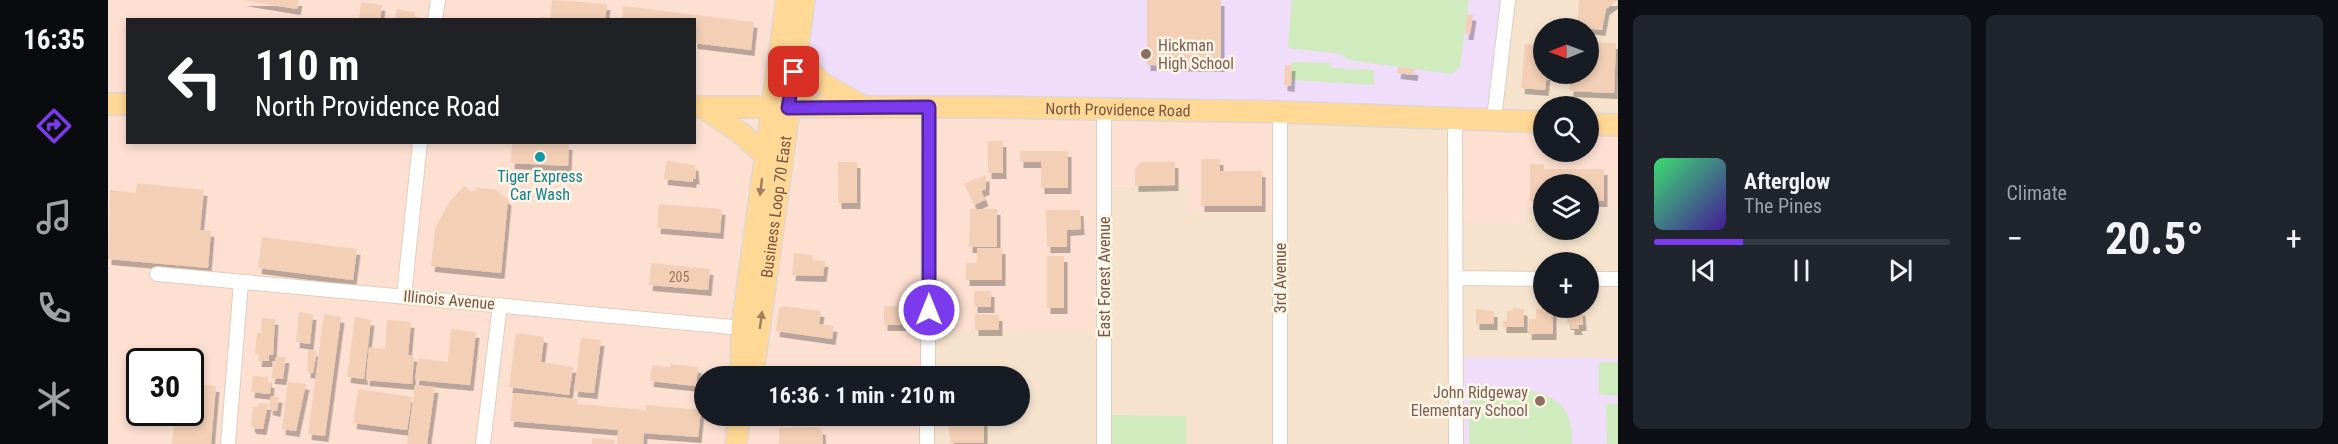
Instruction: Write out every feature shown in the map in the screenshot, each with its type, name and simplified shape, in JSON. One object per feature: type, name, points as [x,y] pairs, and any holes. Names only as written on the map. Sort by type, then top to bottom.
[{"type":"main road","name":"Business Loop 70 East","points":[[752,366],[755,358],[780,108],[787,0]]},
{"type":"main road","name":"Business Loop 70 East","points":[[741,366],[742,328],[765,156],[796,55],[804,0]]},
{"type":"main road","points":[[796,55],[821,83],[864,107]]},
{"type":"main road","points":[[108,104],[126,104]]},
{"type":"main road","name":"North Providence Road","points":[[699,107],[929,107],[1280,112],[1533,121]]},
{"type":"main road","points":[[699,107],[743,135],[765,156]]},
{"type":"main road","points":[[1599,124],[1618,125]]},
{"type":"main road","points":[[736,444],[738,426]]},
{"type":"street","points":[[435,18],[438,0]]},
{"type":"street","points":[[1494,119],[1508,0]]},
{"type":"street","points":[[928,366],[929,107]]},
{"type":"street","name":"East Forest Avenue","points":[[1104,109],[1104,444]]},
{"type":"street","name":"3rd Avenue","points":[[1280,112],[1280,444]]},
{"type":"street","points":[[1455,118],[1456,444]]},
{"type":"street","points":[[404,296],[420,144]]},
{"type":"street","name":"Illinois Avenue","points":[[156,274],[742,328]]},
{"type":"street","points":[[1456,278],[1533,279]]},
{"type":"street","points":[[1599,279],[1618,279]]},
{"type":"street","points":[[228,444],[241,282]]},
{"type":"street","points":[[483,444],[500,304]]},
{"type":"street","points":[[927,426],[927,444]]},
{"type":"shaded area","points":[[108,0],[795,0],[1284,114],[1283,213],[1189,213],[1187,185],[1103,187],[1103,329],[931,332],[930,366],[694,366],[694,426],[930,426],[930,444],[108,444]]},
{"type":"shaded area","name":"Hickman High School","points":[[798,0],[1509,0],[1493,121],[781,108]]},
{"type":"shaded area","points":[[1509,0],[1618,0],[1618,123],[1599,122],[1599,96],[1533,96],[1533,121],[1493,121]]},
{"type":"shaded area","points":[[1284,114],[1448,119],[1447,221],[1525,223],[1525,207],[1533,207],[1533,240],[1599,240],[1599,206],[1618,206],[1618,444],[930,444],[930,426],[1030,426],[1030,366],[930,366],[931,332],[1103,187],[1188,185],[1189,212]]},
{"type":"shaded area","points":[[1448,119],[1533,121],[1533,162],[1599,162],[1599,122],[1618,123],[1618,206],[1599,206],[1599,174],[1533,174],[1533,207],[1525,207],[1525,223],[1447,222]]},
{"type":"shaded area","name":"John Ridgeway Elementary School","points":[[1463,357],[1618,358],[1618,444],[1463,444]]},
{"type":"green space","points":[[1292,0],[1469,0],[1460,67],[1452,74],[1349,60],[1341,54],[1288,48]]},
{"type":"green space","points":[[1292,62],[1331,63],[1331,68],[1374,70],[1374,85],[1291,80]]},
{"type":"green space","points":[[1599,362],[1618,362],[1618,396],[1599,394]]},
{"type":"green space","points":[[1470,386],[1508,387],[1548,396],[1558,403],[1568,415],[1572,444],[1469,444]]},
{"type":"green space","points":[[1606,404],[1618,404],[1618,444],[1607,444]]},
{"type":"green space","points":[[1112,415],[1186,416],[1186,444],[1112,444]]},
{"type":"building","points":[[242,0],[299,0],[297,9]]},
{"type":"building","points":[[552,0],[607,4],[605,18],[550,18]]},
{"type":"building","name":"Hickman High School","points":[[1147,0],[1221,0],[1221,66],[1147,65]]},
{"type":"building","points":[[1579,0],[1618,0],[1606,9],[1602,30],[1599,30],[1599,18],[1578,18]]},
{"type":"building","points":[[361,2],[382,5],[380,18],[359,18]]},
{"type":"building","points":[[623,6],[754,22],[751,50],[696,43],[696,18],[622,18]]},
{"type":"building","points":[[397,9],[415,12],[414,18],[395,18]]},
{"type":"building","points":[[1467,14],[1473,15],[1470,34],[1465,34]]},
{"type":"building","points":[[1599,42],[1616,43],[1614,93],[1570,91],[1570,84],[1599,84]]},
{"type":"building","points":[[1525,44],[1533,44],[1533,84],[1546,84],[1545,90],[1521,88]]},
{"type":"building","points":[[1285,65],[1292,65],[1291,86],[1284,85]]},
{"type":"building","points":[[1398,67],[1415,69],[1414,75],[1397,73]]},
{"type":"building","points":[[988,141],[1003,141],[1003,173],[988,173]]},
{"type":"building","name":"Tiger Express Car Wash","points":[[512,144],[569,144],[568,166],[511,163]]},
{"type":"building","points":[[1020,151],[1068,151],[1068,188],[1041,188],[1041,162],[1020,162]]},
{"type":"building","points":[[1201,159],[1220,159],[1220,171],[1262,171],[1262,206],[1201,206]]},
{"type":"building","points":[[666,161],[695,165],[696,179],[693,178],[693,182],[664,179]]},
{"type":"building","points":[[838,162],[857,162],[857,203],[838,203]]},
{"type":"building","points":[[1141,162],[1175,162],[1175,185],[1135,186],[1135,168]]},
{"type":"building","points":[[1530,164],[1544,164],[1544,169],[1604,169],[1604,201],[1599,201],[1599,174],[1533,174],[1533,201],[1530,201]]},
{"type":"building","points":[[986,175],[986,189],[981,191],[985,200],[974,205],[964,184]]},
{"type":"building","points":[[137,183],[204,190],[200,230],[211,231],[208,268],[108,259],[110,190],[136,193]]},
{"type":"building","points":[[464,186],[471,191],[476,191],[476,188],[495,189],[508,200],[501,273],[431,266],[435,228],[450,201]]},
{"type":"building","points":[[659,204],[722,209],[720,233],[657,228]]},
{"type":"building","points":[[970,209],[997,209],[997,247],[969,247]]},
{"type":"building","points":[[1046,210],[1080,210],[1081,229],[1067,230],[1067,247],[1047,247]]},
{"type":"building","points":[[262,237],[357,249],[353,280],[258,268]]},
{"type":"building","points":[[977,248],[1002,248],[1002,280],[966,280],[966,263],[977,263]]},
{"type":"building","points":[[794,253],[813,255],[813,260],[825,261],[823,276],[792,275]]},
{"type":"building","points":[[1047,256],[1064,256],[1064,308],[1047,308]]},
{"type":"building","points":[[651,263],[710,269],[708,290],[649,285]]},
{"type":"building","points":[[974,291],[991,291],[991,307],[974,307]]},
{"type":"building","points":[[783,306],[821,311],[819,324],[834,326],[832,339],[776,331],[779,309]]},
{"type":"building","points":[[884,306],[903,306],[903,310],[907,310],[907,321],[904,321],[904,325],[884,325]]},
{"type":"building","points":[[1513,307],[1524,310],[1524,327],[1503,327],[1503,321],[1507,321],[1507,311],[1513,311]]},
{"type":"building","points":[[1476,309],[1494,311],[1494,324],[1476,324]]},
{"type":"building","points":[[299,312],[313,314],[310,344],[296,342]]},
{"type":"building","points":[[324,314],[341,317],[325,436],[308,434]]},
{"type":"building","points":[[975,314],[999,315],[999,330],[975,330]]},
{"type":"building","points":[[355,317],[371,320],[364,379],[347,377]]},
{"type":"building","points":[[262,318],[275,319],[273,355],[269,355],[269,361],[258,361],[259,354],[255,354],[257,332],[261,333]]},
{"type":"building","points":[[1553,318],[1553,334],[1528,334],[1529,319]]},
{"type":"building","points":[[1567,318],[1583,318],[1583,325],[1578,325],[1579,329],[1571,329],[1571,324],[1567,324]]},
{"type":"building","points":[[387,320],[411,322],[408,355],[414,356],[412,384],[366,380],[369,347],[385,349]]},
{"type":"building","points":[[451,329],[476,332],[470,385],[415,380],[418,358],[448,362]]},
{"type":"building","points":[[516,333],[544,337],[541,362],[573,367],[569,395],[509,387]]},
{"type":"building","points":[[581,338],[601,340],[594,393],[574,391]]},
{"type":"building","points":[[308,350],[317,351],[313,373],[307,372]]},
{"type":"building","points":[[276,357],[286,357],[283,379],[271,378]]},
{"type":"building","points":[[670,364],[694,367],[694,386],[650,381],[652,365],[670,367]]},
{"type":"building","points":[[253,376],[268,377],[268,382],[271,382],[270,394],[251,392]]},
{"type":"building","points":[[288,382],[306,384],[296,431],[282,429]]},
{"type":"building","points":[[204,385],[216,386],[211,444],[172,444],[174,426],[204,426]]},
{"type":"building","points":[[415,385],[435,387],[427,444],[407,444]]},
{"type":"building","points":[[358,389],[412,397],[407,430],[353,423]]},
{"type":"building","points":[[513,393],[578,399],[577,404],[646,410],[646,405],[694,409],[694,426],[699,426],[698,437],[644,433],[643,444],[617,444],[618,430],[510,421]]},
{"type":"building","points":[[271,396],[279,397],[277,411],[269,409]]},
{"type":"building","points":[[259,403],[268,404],[263,429],[253,428],[251,425],[253,407],[258,407]]},
{"type":"building","points":[[949,426],[984,426],[984,443],[951,443]]},
{"type":"building","points":[[816,427],[822,429],[823,444],[779,444],[779,428]]},
{"type":"building","points":[[592,438],[615,440],[614,444],[592,444]]},
{"type":"place","name":"Hickman High School","points":[[1146,54]]},
{"type":"place","name":"Tiger Express Car Wash","points":[[540,157]]},
{"type":"place","name":"John Ridgeway Elementary School","points":[[1540,401]]},
{"type":"route","points":[[794,72],[788,108],[929,107],[929,310]]}]
